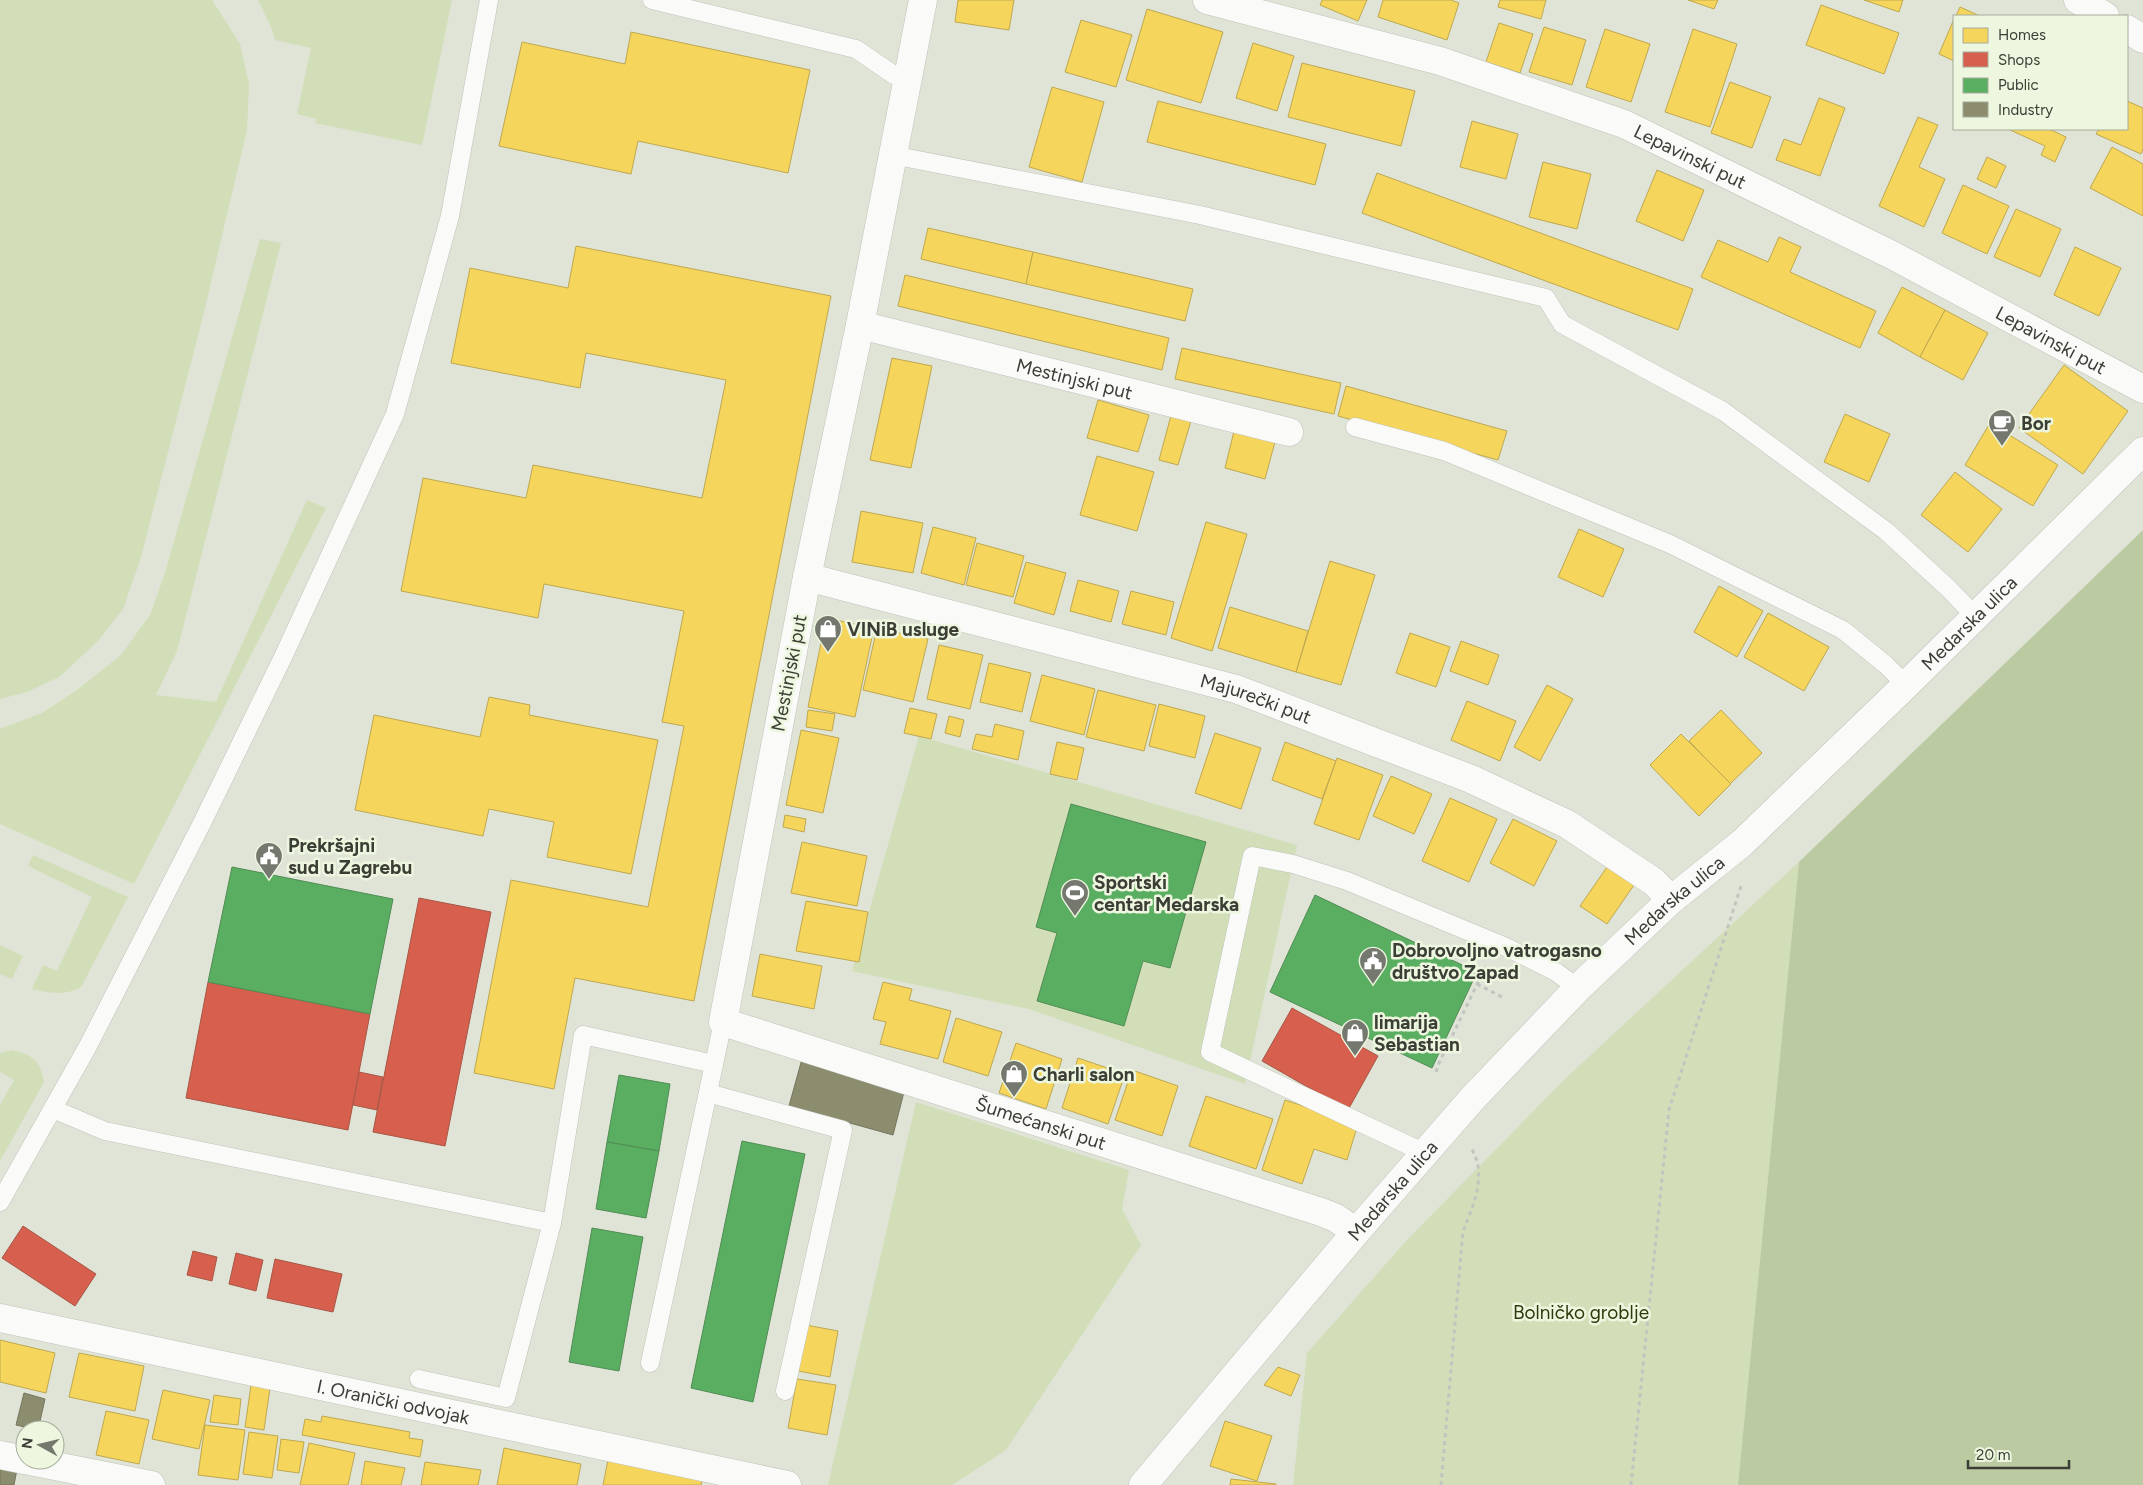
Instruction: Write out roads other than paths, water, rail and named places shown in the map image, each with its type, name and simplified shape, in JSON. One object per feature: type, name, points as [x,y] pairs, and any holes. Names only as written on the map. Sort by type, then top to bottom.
[{"type":"street","name":"Mestinjski put","points":[[723,1022],[807,577],[860,325],[923,0]]},
{"type":"street","name":"Lepavinski put","points":[[1207,0],[1440,61],[1624,124],[1890,254],[2143,390]]},
{"type":"street","points":[[2078,0],[2103,15]]},
{"type":"street","points":[[2128,31],[2143,39]]},
{"type":"street","name":"Mestinjski put","points":[[860,325],[1290,432]]},
{"type":"street","name":"Medarska ulica","points":[[1153,1479],[1356,1232],[1452,1122],[1578,988],[1671,900],[1742,843],[1906,686],[2143,451]]},
{"type":"street","name":"Majurečki put","points":[[807,577],[1236,689],[1471,779],[1566,824],[1654,882],[1671,900]]},
{"type":"street","name":"Šumećanski put","points":[[723,1022],[1321,1212],[1336,1218],[1356,1232]]},
{"type":"street","name":"I. Oranički odvojak","points":[[0,1318],[787,1485]]},
{"type":"street","points":[[0,1455],[15,1458]]},
{"type":"street","points":[[65,1468],[152,1485]]},
{"type":"lane","points":[[0,1202],[88,1046],[206,814],[284,654],[395,414],[450,216],[489,0]]},
{"type":"lane","points":[[652,0],[856,49],[894,75]]},
{"type":"lane","points":[[892,155],[1200,215],[1546,298],[1562,324],[1723,411],[1886,531],[1948,588],[1976,617]]},
{"type":"lane","points":[[1355,428],[1444,451],[1670,544],[1843,630],[1886,665],[1906,686]]},
{"type":"lane","points":[[1426,1153],[1210,1052],[1252,856],[1293,864],[1347,881],[1506,947],[1556,972],[1578,988]]},
{"type":"lane","points":[[650,1362],[723,1022]]},
{"type":"lane","points":[[419,1379],[506,1398],[552,1223],[584,1035],[714,1064]]},
{"type":"lane","points":[[708,1093],[844,1130],[785,1391]]},
{"type":"lane","points":[[53,1109],[105,1131],[552,1223]]},
{"type":"place","name":"Bor","points":[[2002,447]]},
{"type":"place","name":"VINiB usluge","points":[[828,653]]},
{"type":"place","name":"Prekršajni sud u Zagrebu","points":[[269,880]]},
{"type":"place","name":"Sportski centar Medarska","points":[[1075,917]]},
{"type":"place","name":"Dobrovoljno vatrogasno društvo Zapad","points":[[1373,985]]},
{"type":"place","name":"limarija Sebastian","points":[[1355,1057]]},
{"type":"place","name":"Charli salon","points":[[1014,1098]]},
{"type":"park label","name":"Bolničko groblje","points":[[1581,1312]]}]
